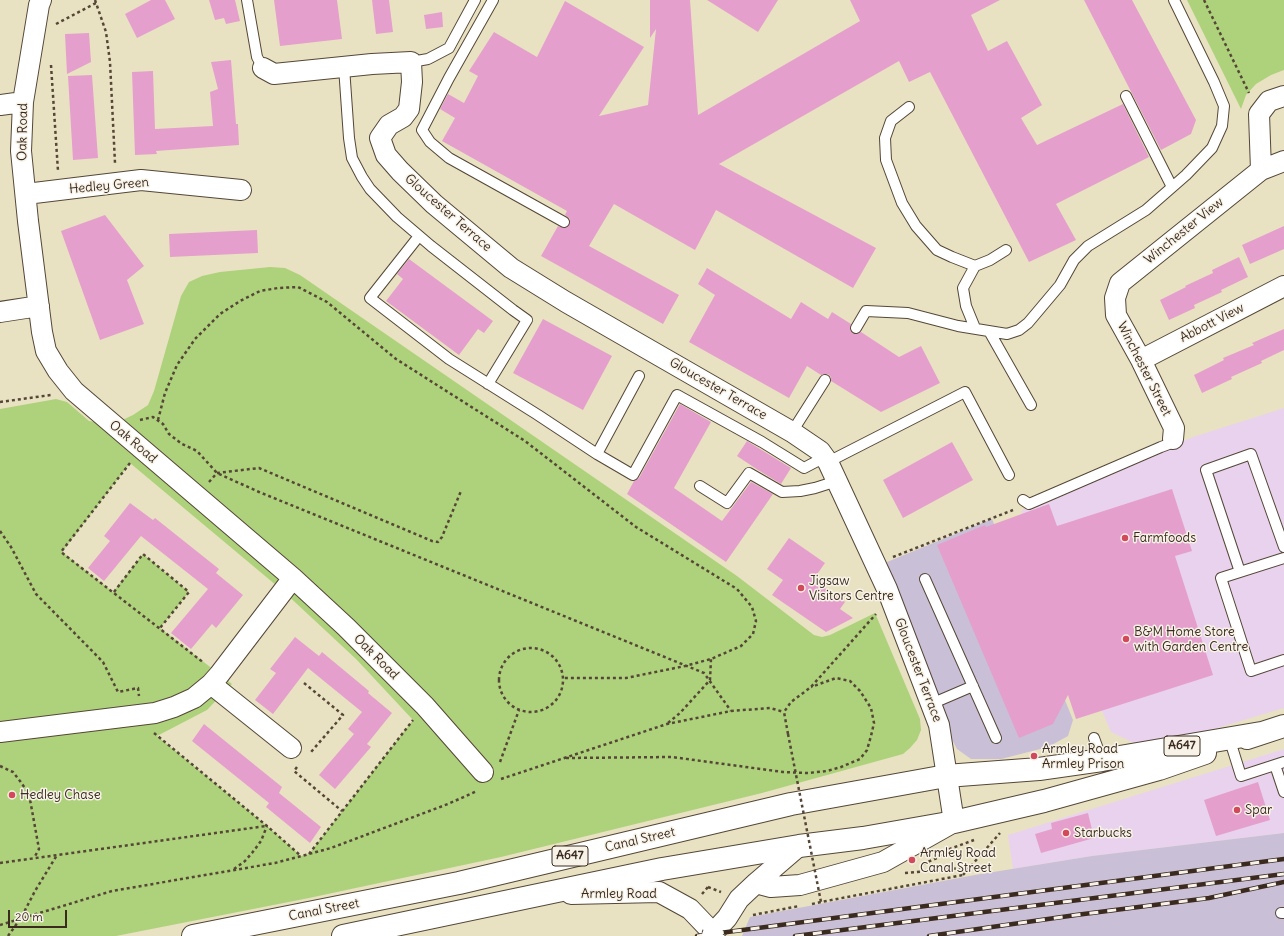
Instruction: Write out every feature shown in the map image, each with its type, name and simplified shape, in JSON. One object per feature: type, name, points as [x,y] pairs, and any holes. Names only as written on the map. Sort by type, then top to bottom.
[{"type":"main road","name":"A647","points":[[343,936],[662,869],[799,846],[863,838],[954,822],[1044,801],[1152,771],[1284,726]]},
{"type":"main road","name":"A647","points":[[946,776],[1039,769],[1102,760],[1261,733]]},
{"type":"main road","name":"Canal Street","points":[[193,936],[459,883],[791,804],[946,776]]},
{"type":"street","name":"Oak Road","points":[[41,0],[23,102],[21,151],[42,332],[46,351],[58,372],[74,391],[293,578],[346,627],[425,706],[489,778]]},
{"type":"street","points":[[262,68],[274,74],[411,62]]},
{"type":"street","name":"Gloucester Terrace","points":[[411,62],[412,82],[410,109],[403,117],[389,125],[380,138],[386,155],[434,204],[511,268],[572,306],[792,432],[820,451],[837,481],[876,564],[939,726],[954,822]]},
{"type":"street","points":[[1261,170],[1259,114],[1269,101],[1284,96]]},
{"type":"street","points":[[0,105],[23,102]]},
{"type":"street","name":"Winchester View","points":[[1115,298],[1120,283],[1261,170],[1284,161]]},
{"type":"street","name":"Hedley Green","points":[[26,194],[141,180],[241,190]]},
{"type":"street","name":"Abbott View","points":[[1141,360],[1284,286]]},
{"type":"street","name":"Winchester Street","points":[[1115,298],[1116,315],[1141,360],[1174,428],[1173,438]]},
{"type":"street","points":[[0,312],[39,306]]},
{"type":"street","points":[[0,732],[155,713],[174,707],[194,698],[215,680],[293,578]]},
{"type":"street","points":[[215,680],[300,756]]},
{"type":"street","points":[[756,883],[771,888],[800,884],[883,862],[954,822]]},
{"type":"street","name":"Armley Road","points":[[535,895],[659,892],[690,909],[712,935],[727,918],[739,899],[799,846]]},
{"type":"lane","points":[[247,0],[257,57],[262,68]]},
{"type":"lane","points":[[411,62],[428,59],[449,48],[475,0]]},
{"type":"lane","points":[[493,0],[449,78],[422,130],[430,142],[448,158],[564,222]]},
{"type":"lane","points":[[856,328],[866,311],[908,313],[958,326],[1007,334],[1019,330],[1028,323],[1060,285],[1074,260],[1088,246],[1146,210],[1186,175],[1212,148],[1222,126],[1224,106],[1174,0]]},
{"type":"lane","points":[[344,67],[349,138],[352,158],[370,189],[397,217],[419,236],[527,320],[488,384]]},
{"type":"lane","points":[[1126,96],[1172,187]]},
{"type":"lane","points":[[909,107],[891,121],[885,138],[886,160],[902,203],[916,226],[937,250],[975,266]]},
{"type":"lane","points":[[419,236],[370,298],[449,359],[597,454],[633,475],[677,396],[762,442],[804,468],[826,460],[965,392],[1009,475]]},
{"type":"lane","points":[[975,328],[966,306],[963,288],[975,266],[990,260],[1006,250]]},
{"type":"lane","points":[[989,331],[1031,405]]},
{"type":"lane","points":[[597,454],[639,376]]},
{"type":"lane","points":[[792,432],[825,380]]},
{"type":"lane","points":[[1026,502],[1169,444],[1173,438]]},
{"type":"lane","points":[[1240,572],[1206,470],[1251,454],[1284,547]]},
{"type":"lane","points":[[700,486],[727,503],[749,473],[782,492],[816,488],[837,481]]},
{"type":"lane","points":[[1284,558],[1221,578],[1251,671],[1284,660]]},
{"type":"lane","points":[[926,580],[996,738]]},
{"type":"lane","points":[[931,704],[973,686]]},
{"type":"lane","points":[[1094,738],[1102,760]]},
{"type":"lane","points":[[1230,744],[1241,776],[1280,764],[1284,792]]},
{"type":"path","points":[[1204,0],[1259,114]]},
{"type":"path","points":[[34,36],[95,2],[106,32],[110,62],[116,183]]},
{"type":"path","points":[[50,60],[58,171]]},
{"type":"path","points":[[158,420],[165,393],[177,365],[195,339],[220,314],[240,301],[260,291],[298,287],[327,302],[396,359],[525,441],[636,526],[737,589],[752,607],[756,621],[753,634],[741,646],[711,659],[626,678],[563,678]]},
{"type":"path","points":[[0,402],[74,391]]},
{"type":"path","points":[[116,427],[153,417],[163,424],[169,434],[178,441],[197,451],[217,473],[259,492],[704,673],[731,711]]},
{"type":"path","points":[[141,449],[61,552],[160,628],[215,680]]},
{"type":"path","points":[[217,473],[258,468],[432,541],[438,542],[442,537],[461,491]]},
{"type":"path","points":[[876,564],[1026,502]]},
{"type":"path","points":[[0,531],[11,547],[36,594],[103,662],[118,692],[138,688],[141,706],[132,716],[267,826],[301,856]]},
{"type":"path","points":[[114,592],[144,554],[189,592],[160,628]]},
{"type":"path","points":[[821,902],[784,712],[791,702],[811,687],[890,598]]},
{"type":"path","points":[[527,648],[538,649],[555,659],[561,668],[563,678],[559,696],[553,703],[546,709],[537,712],[528,712],[519,710],[510,704],[503,696],[499,676],[502,666],[509,658],[513,654],[527,648]]},
{"type":"path","points":[[667,724],[680,713],[710,680],[711,659]]},
{"type":"path","points":[[563,758],[672,757],[783,772],[808,773],[834,769],[860,759],[866,750],[874,723],[871,708],[860,691],[850,681],[836,678],[811,687]]},
{"type":"path","points":[[304,682],[343,715],[300,756],[294,771],[342,811]]},
{"type":"path","points":[[309,854],[425,706]]},
{"type":"path","points":[[0,925],[112,891],[275,863],[331,848],[448,804],[489,778],[507,776],[667,724],[731,711],[770,708],[784,712]]},
{"type":"path","points":[[489,778],[519,710]]},
{"type":"path","points":[[0,766],[13,772],[29,794],[39,849],[34,858]]},
{"type":"path","points":[[0,862],[267,826]]},
{"type":"path","points":[[232,870],[245,861],[252,853],[261,841],[267,826]]},
{"type":"path","points":[[807,905],[963,875],[1003,830]]},
{"type":"path","points":[[1092,831],[1105,835]]},
{"type":"path","points":[[8,936],[21,918],[35,891],[57,855]]},
{"type":"path","points":[[758,914],[800,906]]},
{"type":"shaded area","points":[[1284,408],[1284,708],[1161,745],[1136,744],[1111,732],[1102,711],[1067,608],[1021,511],[1193,437]]},
{"type":"shaded area","points":[[992,519],[1073,720],[1068,736],[1048,747],[1001,759],[971,759],[957,749],[948,732],[897,598],[887,562]]},
{"type":"shaded area","points":[[1284,749],[1284,833],[1092,856],[1013,869],[1008,835]]},
{"type":"shaded area","points":[[1284,833],[1284,936],[742,936],[750,917],[975,875],[1092,856]]},
{"type":"green space","points":[[1187,0],[1284,0],[1284,70],[1271,75],[1256,84],[1246,95],[1241,109]]},
{"type":"green space","points":[[270,267],[285,268],[300,275],[737,576],[814,635],[822,637],[830,635],[875,613],[920,719],[921,730],[917,740],[903,754],[762,793],[501,857],[309,898],[116,936],[0,936],[0,409],[56,399],[67,402],[89,421],[116,423],[133,415],[148,405],[154,391],[181,296],[189,282],[202,276],[220,272]],"holes":[[[130,463],[283,591],[356,659],[413,720],[309,854],[301,856],[267,826],[157,736],[207,710],[232,684],[160,628],[189,592],[143,554],[113,592],[62,552]]]},
{"type":"building","points":[[151,0],[165,0],[175,19],[137,38],[125,14]]},
{"type":"building","points":[[209,0],[235,0],[240,21],[226,24],[224,18],[215,20]]},
{"type":"building","points":[[274,0],[337,0],[342,39],[280,46]]},
{"type":"building","points":[[372,0],[389,0],[393,32],[376,34]]},
{"type":"building","points":[[650,0],[690,0],[698,115],[860,21],[850,0],[1000,0],[971,15],[988,51],[1007,41],[1042,105],[1021,118],[1037,145],[1123,104],[1149,157],[1056,204],[1076,240],[1029,262],[930,72],[909,82],[899,61],[719,164],[876,248],[853,288],[716,210],[695,250],[614,204],[589,246],[679,295],[663,324],[541,256],[558,226],[564,228],[569,225],[570,219],[565,215],[567,211],[442,141],[455,118],[440,109],[448,94],[464,103],[478,76],[469,71],[494,32],[537,57],[565,1],[644,47],[599,116],[648,105],[656,29],[650,38]]},
{"type":"building","points":[[707,0],[778,0],[758,32]]},
{"type":"building","points":[[1084,0],[1132,0],[1196,120],[1191,134],[1161,150]]},
{"type":"building","points":[[442,12],[443,27],[426,29],[424,15]]},
{"type":"building","points":[[89,33],[91,62],[67,74],[65,34]]},
{"type":"building","points":[[231,60],[239,145],[156,151],[157,154],[135,155],[132,72],[153,71],[155,129],[213,126],[210,92],[218,89],[211,62]]},
{"type":"building","points":[[92,75],[98,158],[73,160],[68,76]]},
{"type":"building","points":[[105,215],[144,266],[127,280],[144,324],[100,340],[61,231]]},
{"type":"building","points":[[1284,226],[1284,249],[1250,264],[1242,245]]},
{"type":"building","points":[[257,230],[258,253],[170,257],[169,234]]},
{"type":"building","points":[[1239,257],[1248,277],[1221,290],[1222,292],[1194,305],[1195,308],[1169,320],[1160,300],[1213,273],[1212,270]]},
{"type":"building","points":[[409,259],[493,321],[484,333],[478,329],[459,355],[386,301],[403,279],[397,274]]},
{"type":"building","points":[[707,268],[791,319],[801,302],[828,319],[832,312],[851,324],[850,328],[852,333],[856,334],[861,332],[899,357],[921,346],[940,383],[881,412],[831,381],[831,377],[828,374],[821,375],[807,366],[789,398],[689,342],[715,295],[698,284]]},
{"type":"building","points":[[543,319],[612,356],[583,410],[513,373]]},
{"type":"building","points":[[1284,329],[1284,350],[1261,361],[1262,363],[1231,377],[1232,379],[1202,393],[1194,375],[1224,360],[1223,358],[1254,345],[1252,343]]},
{"type":"building","points":[[680,404],[711,422],[674,488],[722,521],[751,482],[773,494],[726,562],[627,494],[634,481],[639,478]]},
{"type":"building","points":[[747,441],[791,468],[781,484],[737,456]]},
{"type":"building","points":[[952,442],[973,480],[903,518],[883,480]]},
{"type":"building","points":[[1172,489],[1192,551],[1175,556],[1213,675],[1076,719],[1068,695],[1053,724],[1019,738],[937,545],[985,525],[986,527],[1049,504],[1057,526]]},
{"type":"building","points":[[130,503],[153,520],[155,518],[219,569],[216,573],[243,595],[216,628],[212,624],[191,649],[171,633],[208,589],[141,536],[104,581],[88,568],[110,541],[104,536]]},
{"type":"building","name":"Jigsaw Visitors Centre","points":[[789,538],[825,563],[813,580],[845,602],[840,609],[853,618],[826,632],[772,595],[783,580],[767,569]]},
{"type":"building","points":[[295,637],[319,656],[322,652],[369,691],[368,693],[392,713],[367,744],[371,747],[335,789],[319,775],[354,734],[348,729],[362,712],[308,668],[273,714],[255,700],[276,673],[270,669]]},
{"type":"building","points":[[204,724],[282,787],[279,793],[321,827],[310,843],[266,807],[269,803],[192,741]]},
{"type":"building","name":"Spar","points":[[1258,782],[1270,820],[1216,836],[1204,800]]},
{"type":"building","name":"Starbucks","points":[[1088,813],[1094,838],[1041,853],[1035,834],[1052,829],[1051,823]]},
{"type":"railway","points":[[697,936],[1284,859]]},
{"type":"railway","points":[[795,936],[1284,874]]},
{"type":"railway","points":[[929,936],[1209,898],[1284,882]]},
{"type":"place","name":"Farmfoods","points":[[1125,538]]},
{"type":"place","name":"Jigsaw Visitors Centre","points":[[801,588]]},
{"type":"place","name":"B&M Home Store with Garden Centre","points":[[1126,639]]},
{"type":"place","name":"Armley Road Armley Prison","points":[[1034,756]]},
{"type":"place","name":"Hedley Chase","points":[[12,795]]},
{"type":"place","name":"Spar","points":[[1237,810]]},
{"type":"place","name":"Starbucks","points":[[1066,833]]},
{"type":"place","name":"Armley Road Canal Street","points":[[912,860]]}]
